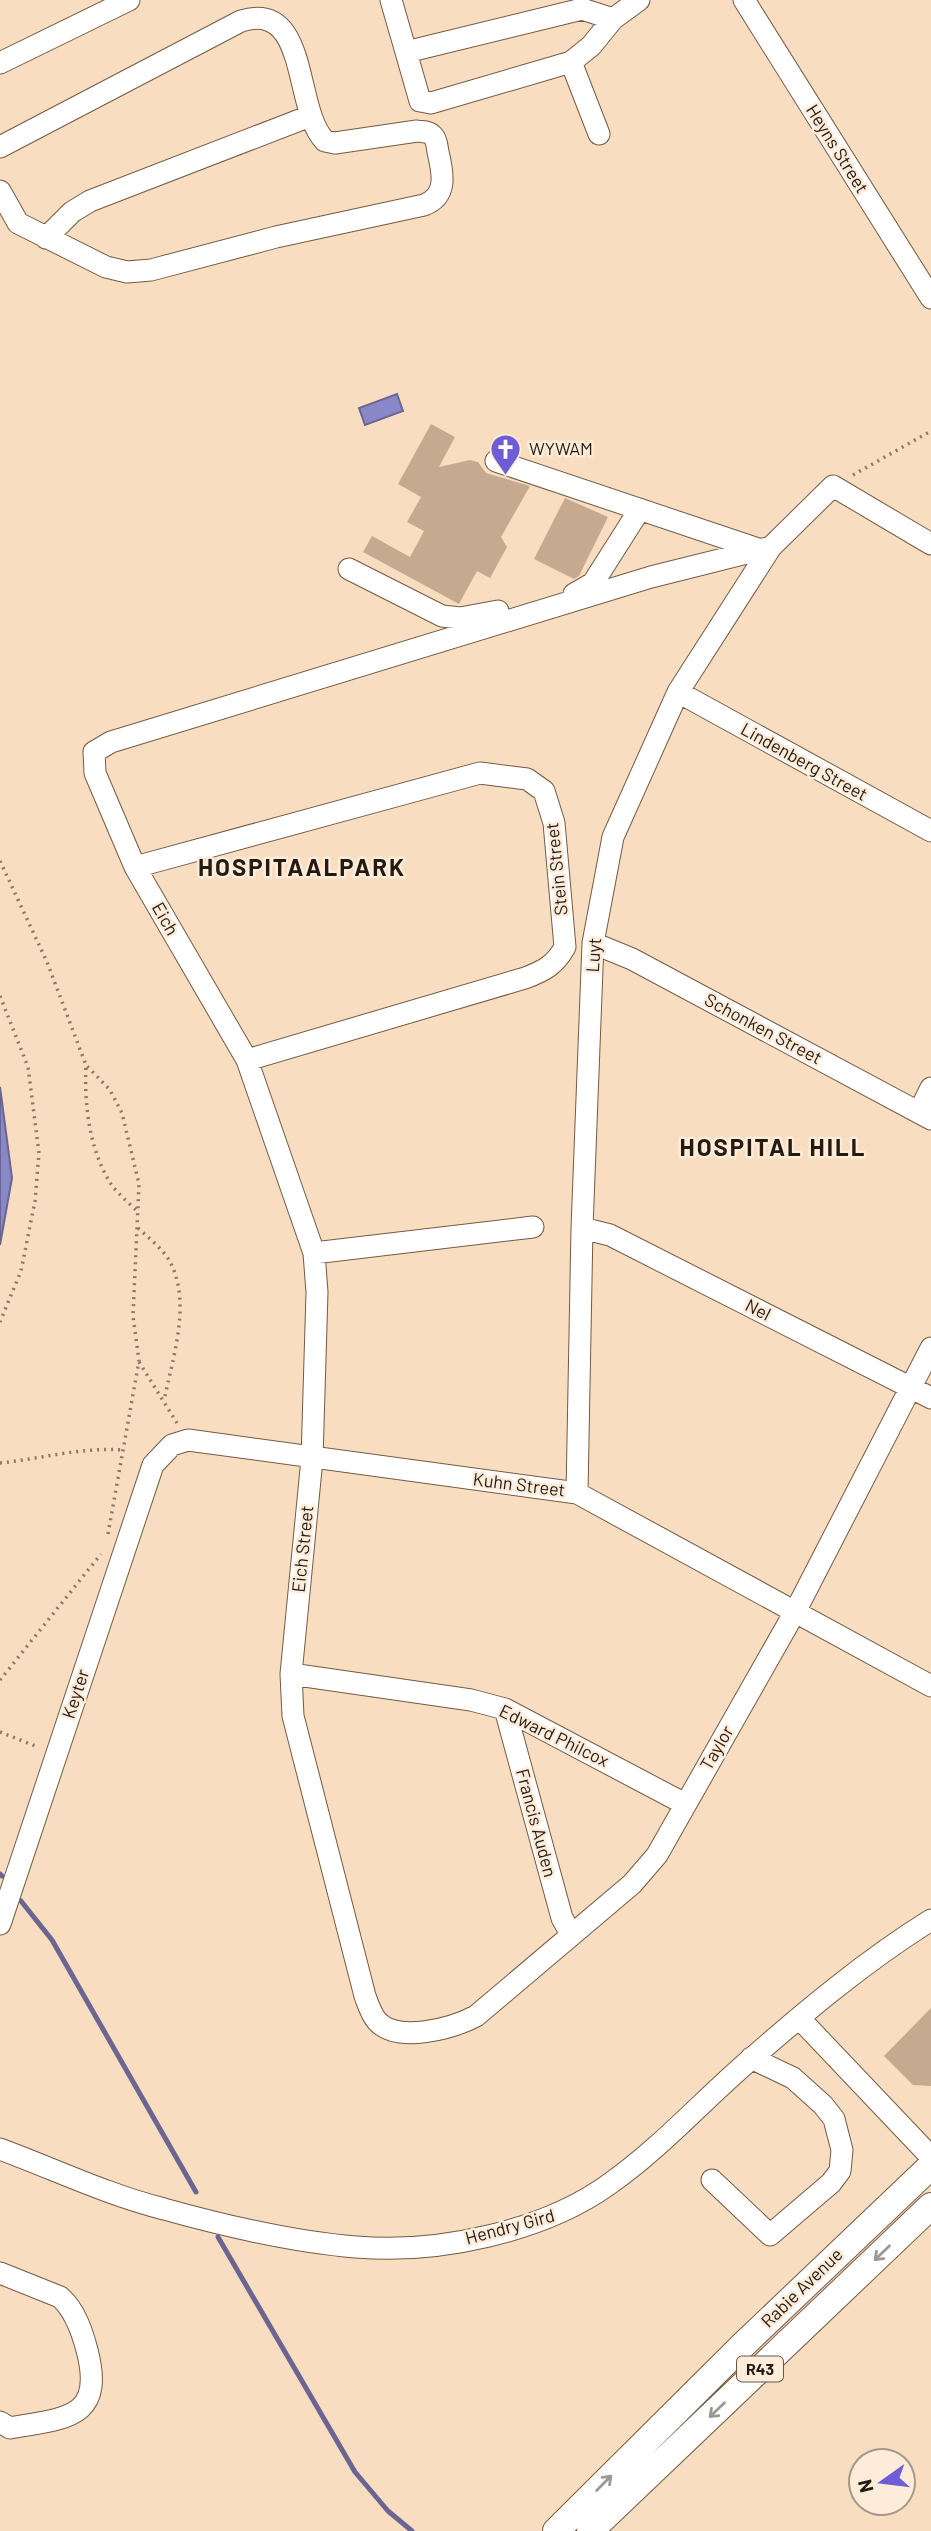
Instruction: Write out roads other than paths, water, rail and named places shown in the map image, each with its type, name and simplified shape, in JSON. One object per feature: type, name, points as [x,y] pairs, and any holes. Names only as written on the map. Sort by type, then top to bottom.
[{"type":"main road","name":"Rabie Avenue","points":[[556,2531],[744,2344],[931,2166]]},
{"type":"main road","name":"Rabie Avenue","points":[[590,2531],[931,2206]]},
{"type":"street","points":[[0,63],[129,0]]},
{"type":"street","points":[[391,0],[415,90],[424,103],[571,62],[591,46],[613,19],[639,0]]},
{"type":"street","name":"Heyns Street","points":[[744,0],[931,298]]},
{"type":"street","points":[[406,52],[582,4],[613,19]]},
{"type":"street","points":[[0,147],[255,15],[279,21],[290,38],[310,116],[318,135],[325,141],[335,144],[417,131],[430,133],[435,138],[442,168],[442,188],[439,196],[424,205],[276,237],[152,270],[127,272],[106,267],[18,223],[0,191]]},
{"type":"street","points":[[571,62],[599,134]]},
{"type":"street","points":[[47,238],[72,212],[90,201],[310,116]]},
{"type":"street","points":[[496,461],[766,548]]},
{"type":"street","name":"Luyt","points":[[577,1493],[582,1228],[593,943],[613,837],[678,692],[766,548],[833,486],[931,544]]},
{"type":"street","points":[[349,569],[442,616],[479,616],[575,594],[589,587],[640,509]]},
{"type":"street","name":"Eich","points":[[247,1060],[135,867],[95,773],[94,752],[111,742],[651,577],[766,548]]},
{"type":"street","name":"Lindenberg Street","points":[[678,692],[931,831]]},
{"type":"street","name":"Stein Street","points":[[135,867],[480,773],[527,779],[544,792],[554,823],[564,934],[565,947],[558,961],[544,971],[525,978],[247,1060]]},
{"type":"street","name":"Schonken Street","points":[[593,943],[632,959],[925,1115]]},
{"type":"street","name":"Eich Street","points":[[247,1060],[314,1253],[317,1292],[312,1459],[291,1674],[293,1716],[365,1996],[377,2021],[391,2030]]},
{"type":"street","points":[[925,1115],[931,1088]]},
{"type":"street","points":[[314,1253],[533,1227]]},
{"type":"street","name":"Nel","points":[[582,1228],[610,1235],[931,1398]]},
{"type":"street","name":"Taylor","points":[[391,2030],[432,2032],[466,2021],[632,1884],[657,1855],[796,1609],[931,1348]]},
{"type":"street","name":"Kuhn Street","points":[[153,1465],[162,1452],[188,1440],[577,1493],[796,1609],[931,1686]]},
{"type":"street","name":"Keyter","points":[[0,1924],[153,1465]]},
{"type":"street","name":"Edward Philcox","points":[[291,1674],[471,1700],[505,1709],[685,1804]]},
{"type":"street","name":"Francis Auden","points":[[505,1709],[562,1918],[571,1934]]},
{"type":"street","name":"Hendry Gird","points":[[0,2149],[162,2209],[357,2248],[435,2245],[517,2228],[567,2211],[609,2185],[651,2152],[751,2059],[882,1951],[931,1920]]},
{"type":"street","points":[[800,2019],[931,2157]]},
{"type":"street","points":[[712,2180],[770,2235],[831,2183],[840,2171],[842,2150],[839,2133],[828,2112],[793,2078],[751,2059]]},
{"type":"street","points":[[0,2273],[60,2297],[68,2304],[85,2343],[94,2384],[88,2401],[73,2413],[51,2421],[3,2430]]},
{"type":"waterway","points":[[21,1901],[52,1940],[196,2192]]},
{"type":"waterway","points":[[218,2237],[355,2472],[388,2511],[412,2531]]},
{"type":"place","name":"WYWAM","points":[[506,476]]},
{"type":"district","name":"HOSPITAALPARK","points":[[302,868]]},
{"type":"district","name":"HOSPITAL HILL","points":[[773,1148]]}]
